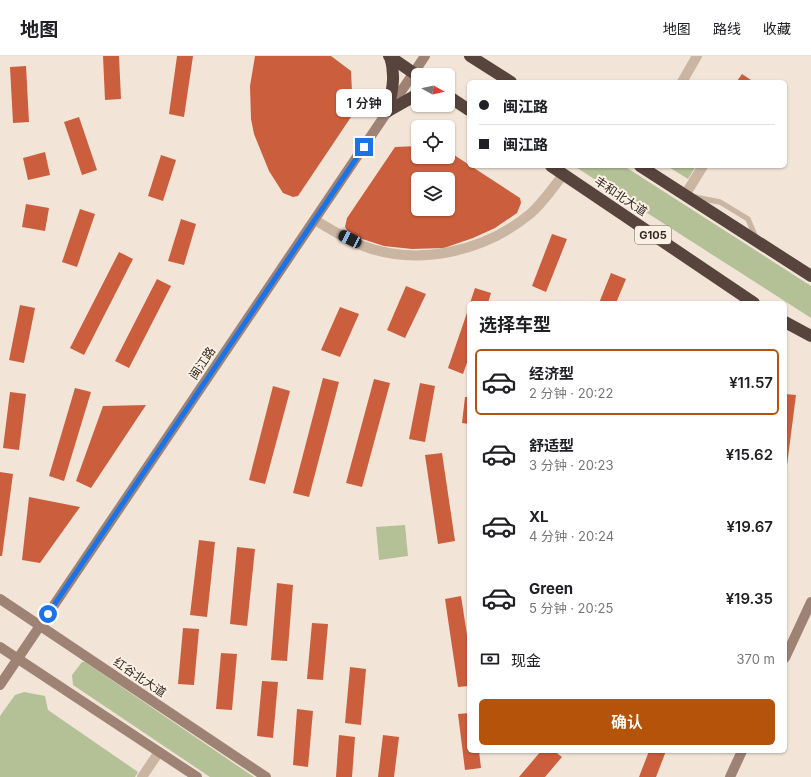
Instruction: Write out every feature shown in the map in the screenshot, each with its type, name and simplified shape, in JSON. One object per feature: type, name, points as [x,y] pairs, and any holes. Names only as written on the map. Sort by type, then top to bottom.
[{"type":"highway","points":[[389,56],[411,71]]},
{"type":"highway","points":[[388,111],[394,78],[394,70],[389,56]]},
{"type":"highway","points":[[471,56],[508,80]]},
{"type":"highway","points":[[388,111],[411,98]]},
{"type":"highway","points":[[455,101],[467,109]]},
{"type":"highway","name":"丰和北大道","points":[[554,168],[751,301]]},
{"type":"highway","points":[[643,168],[811,276]]},
{"type":"highway","points":[[787,323],[811,336]]},
{"type":"street","name":"闽江路","points":[[419,68],[425,56]]},
{"type":"street","points":[[685,80],[697,56]]},
{"type":"street","name":"闽江路","points":[[0,686],[388,111],[411,81]]},
{"type":"street","points":[[685,195],[702,168]]},
{"type":"street","points":[[315,220],[363,246],[384,252],[405,255],[461,250],[486,242],[510,228],[531,212],[564,174]]},
{"type":"street","name":"红谷北大道","points":[[0,599],[266,777]]},
{"type":"street","points":[[787,654],[811,602]]},
{"type":"street","points":[[0,647],[197,777]]},
{"type":"street","points":[[142,777],[159,752]]},
{"type":"street","points":[[730,777],[741,753]]},
{"type":"green space","points":[[577,168],[627,168],[811,286],[811,318],[787,303],[787,301],[784,301]]},
{"type":"green space","points":[[670,168],[695,168],[688,179]]},
{"type":"green space","points":[[405,525],[408,556],[379,560],[376,527]]},
{"type":"green space","points":[[82,662],[85,662],[254,777],[210,777],[73,685],[72,675]]},
{"type":"green space","points":[[24,692],[45,696],[48,710],[138,772],[135,777],[0,777],[0,716],[15,695]]},
{"type":"building","points":[[103,56],[119,56],[121,99],[105,100]]},
{"type":"building","points":[[177,56],[193,56],[184,117],[169,114]]},
{"type":"building","points":[[255,56],[331,56],[351,71],[353,114],[298,196],[293,197],[283,193],[269,171],[254,134],[251,119],[250,86]]},
{"type":"building","points":[[26,66],[29,122],[13,123],[10,67]]},
{"type":"building","points":[[742,74],[751,80],[738,80]]},
{"type":"building","points":[[79,117],[97,170],[82,175],[64,122]]},
{"type":"building","points":[[411,146],[411,164],[455,164],[455,156],[467,163],[467,168],[474,168],[520,198],[521,203],[517,213],[495,228],[473,238],[444,248],[412,249],[384,246],[350,235],[345,227],[347,218],[395,147]]},
{"type":"building","points":[[45,152],[50,175],[28,180],[23,158]]},
{"type":"building","points":[[161,155],[176,160],[163,201],[148,196]]},
{"type":"building","points":[[26,204],[49,208],[45,231],[22,227]]},
{"type":"building","points":[[80,209],[95,214],[77,267],[62,262]]},
{"type":"building","points":[[181,219],[196,224],[184,265],[168,261]]},
{"type":"building","points":[[552,234],[567,239],[546,292],[532,286]]},
{"type":"building","points":[[119,252],[133,259],[84,355],[70,348]]},
{"type":"building","points":[[611,273],[626,279],[617,301],[600,301]]},
{"type":"building","points":[[157,279],[171,286],[129,368],[115,361]]},
{"type":"building","points":[[406,286],[426,294],[405,338],[387,330]]},
{"type":"building","points":[[475,288],[491,293],[489,301],[471,301]]},
{"type":"building","points":[[20,305],[35,308],[24,363],[9,360]]},
{"type":"building","points":[[340,307],[359,314],[340,357],[321,350]]},
{"type":"building","points":[[467,313],[467,363],[463,374],[448,368]]},
{"type":"building","points":[[323,378],[339,382],[309,497],[293,493]]},
{"type":"building","points":[[374,379],[390,383],[362,487],[346,483]]},
{"type":"building","points":[[420,383],[435,386],[425,442],[409,439]]},
{"type":"building","points":[[273,386],[290,391],[265,484],[249,480]]},
{"type":"building","points":[[75,388],[91,392],[64,481],[49,476]]},
{"type":"building","points":[[10,392],[26,394],[19,450],[3,448]]},
{"type":"building","points":[[787,394],[796,395],[787,465]]},
{"type":"building","points":[[465,397],[467,397],[467,424],[462,423]]},
{"type":"building","points":[[146,405],[91,488],[76,481],[103,406]]},
{"type":"building","points":[[442,453],[455,541],[438,544],[425,455]]},
{"type":"building","points":[[0,472],[13,474],[2,556],[0,556]]},
{"type":"building","points":[[29,497],[80,507],[40,563],[22,560]]},
{"type":"building","points":[[199,540],[215,542],[207,617],[190,615]]},
{"type":"building","points":[[237,547],[255,549],[247,626],[230,624]]},
{"type":"building","points":[[277,583],[293,585],[287,661],[271,660]]},
{"type":"building","points":[[461,596],[467,635],[467,686],[458,687],[445,599]]},
{"type":"building","points":[[312,623],[328,624],[323,680],[307,679]]},
{"type":"building","points":[[183,628],[199,629],[194,685],[178,684]]},
{"type":"building","points":[[221,653],[237,654],[232,710],[216,709]]},
{"type":"building","points":[[350,667],[366,669],[361,725],[345,723]]},
{"type":"building","points":[[262,681],[278,682],[273,738],[257,736]]},
{"type":"building","points":[[297,709],[313,711],[308,767],[293,765]]},
{"type":"building","points":[[467,713],[467,753],[479,753],[481,768],[465,770],[458,714]]},
{"type":"building","points":[[339,735],[355,737],[352,777],[336,777]]},
{"type":"building","points":[[383,735],[399,737],[394,777],[378,777]]},
{"type":"building","points":[[539,753],[557,753],[562,757],[545,777],[519,777]]},
{"type":"building","points":[[648,753],[665,753],[656,777],[639,777]]},
{"type":"route","points":[[48,614],[364,147]]}]
